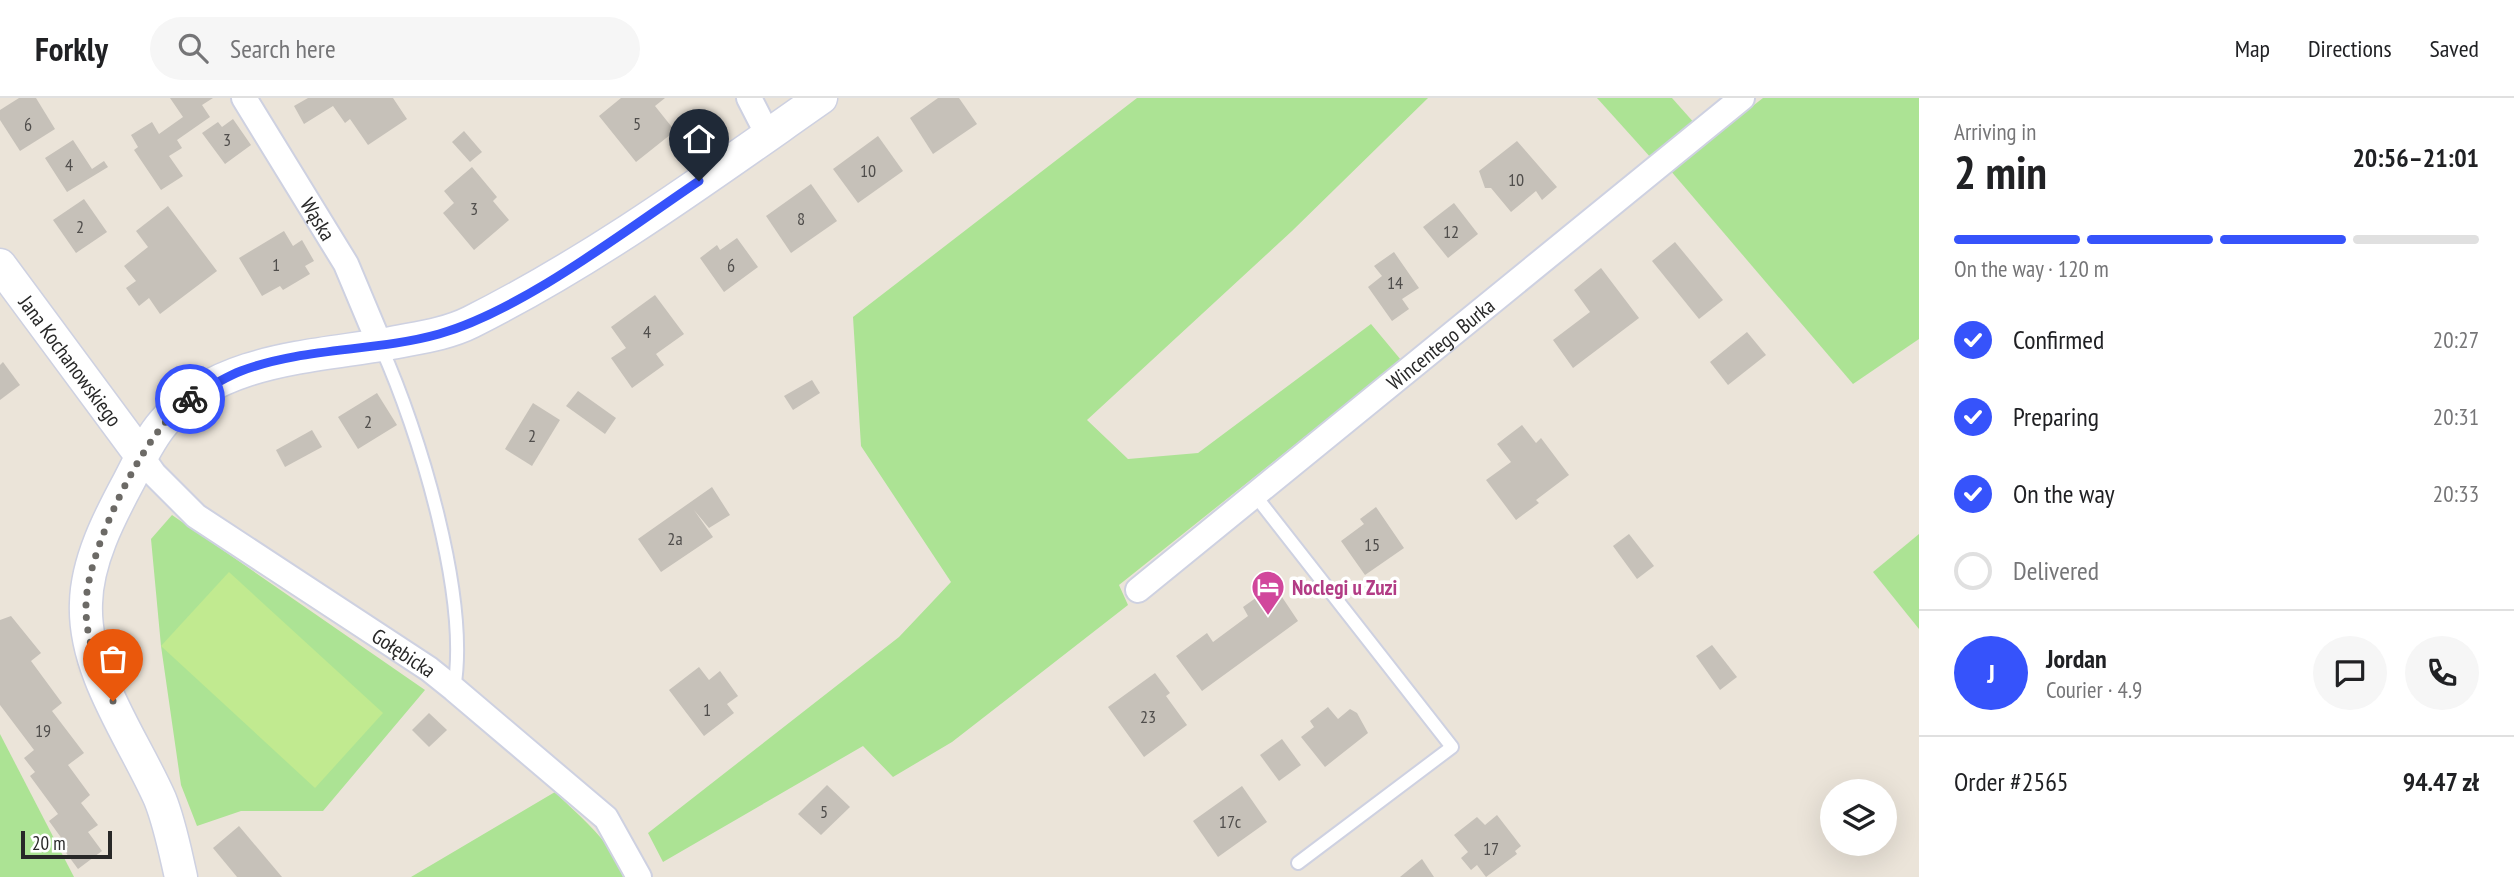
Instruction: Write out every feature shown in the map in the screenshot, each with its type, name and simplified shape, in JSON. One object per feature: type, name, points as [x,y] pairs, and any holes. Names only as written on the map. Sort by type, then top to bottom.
[{"type":"street","name":"Wąska","points":[[244,98],[346,264],[380,345]]},
{"type":"street","points":[[749,98],[768,135]]},
{"type":"street","points":[[181,877],[161,801],[101,676],[87,624],[86,602],[98,547],[118,500],[162,424],[181,405],[242,371],[312,355],[438,334],[466,324],[528,293],[821,98]]},
{"type":"street","name":"Wincentego Burka","points":[[1138,590],[1742,98]]},
{"type":"street","name":"Jana Kochanowskiego","points":[[0,265],[142,457]]},
{"type":"street","name":"Gołębicka","points":[[142,457],[154,474],[196,516],[429,669],[454,689],[606,818],[639,877]]},
{"type":"lane","points":[[380,345],[403,395],[433,500],[450,581],[458,645],[454,689]]},
{"type":"lane","points":[[1254,494],[1452,747],[1298,863]]},
{"type":"green space","points":[[1137,98],[1428,98],[1292,231],[1087,420],[1128,459],[1198,453],[1371,324],[1401,360],[1119,585],[1128,605],[952,742],[893,777],[863,746],[663,862],[648,833],[899,637],[951,582],[861,446],[853,317]]},
{"type":"green space","points":[[1597,98],[1672,98],[1696,125],[1652,159]]},
{"type":"green space","points":[[1763,98],[1919,98],[1919,339],[1853,384],[1670,170]]},
{"type":"green space","points":[[172,515],[425,690],[323,811],[241,811],[197,826],[181,785],[161,646],[151,539]]},
{"type":"green space","points":[[1919,534],[1919,629],[1873,572]]},
{"type":"green space","points":[[229,572],[383,713],[315,788],[161,646]]},
{"type":"green space","points":[[0,734],[74,877],[0,877]]},
{"type":"green space","points":[[555,792],[604,841],[623,877],[411,877]]},
{"type":"building","points":[[19,98],[36,98],[55,129],[20,151],[0,120],[0,110]]},
{"type":"building","points":[[170,98],[213,98],[202,105],[210,117],[177,140],[182,148],[169,156],[183,176],[161,190],[134,150],[138,147],[131,135],[152,122],[159,134],[183,117]]},
{"type":"building","points":[[308,98],[393,98],[407,119],[368,145],[350,119],[345,123],[333,106],[304,124],[294,106]]},
{"type":"building","points":[[621,98],[665,98],[655,106],[675,131],[636,162],[599,116]]},
{"type":"building","points":[[938,98],[959,98],[977,124],[933,154],[910,118]]},
{"type":"building","points":[[233,119],[251,145],[225,164],[202,133],[218,122],[222,127]]},
{"type":"building","points":[[464,131],[482,152],[470,162],[452,142]]},
{"type":"building","points":[[878,136],[903,171],[858,203],[833,169]]},
{"type":"building","points":[[73,140],[92,169],[104,161],[108,167],[67,192],[45,158]]},
{"type":"building","points":[[1517,141],[1557,187],[1542,200],[1536,191],[1511,212],[1491,188],[1485,188],[1479,171]]},
{"type":"building","points":[[472,167],[497,197],[493,201],[509,220],[474,250],[443,213],[454,203],[444,191]]},
{"type":"building","points":[[811,184],[837,221],[791,253],[766,216]]},
{"type":"building","points":[[84,199],[107,232],[76,253],[53,220]]},
{"type":"building","points":[[1454,203],[1478,234],[1448,258],[1423,227]]},
{"type":"building","points":[[168,206],[217,271],[160,314],[149,298],[139,306],[126,288],[136,281],[124,266],[148,247],[136,231]]},
{"type":"building","points":[[284,231],[293,246],[302,240],[314,261],[305,266],[310,274],[283,290],[280,286],[262,296],[239,258]]},
{"type":"building","points":[[737,238],[758,267],[724,292],[700,258],[717,245],[720,250]]},
{"type":"building","points":[[1675,242],[1723,300],[1699,319],[1652,261]]},
{"type":"building","points":[[1394,252],[1419,288],[1402,299],[1409,309],[1392,321],[1368,287],[1382,276],[1374,266]]},
{"type":"building","points":[[1601,268],[1639,318],[1573,368],[1553,340],[1590,312],[1574,290]]},
{"type":"building","points":[[655,295],[684,334],[656,354],[664,365],[632,388],[611,358],[626,348],[611,327]]},
{"type":"building","points":[[1747,332],[1766,355],[1728,385],[1710,362]]},
{"type":"building","points":[[3,362],[20,385],[0,400],[0,365]]},
{"type":"building","points":[[812,380],[820,393],[793,410],[784,396]]},
{"type":"building","points":[[578,391],[616,418],[605,434],[566,406]]},
{"type":"building","points":[[377,393],[397,425],[358,449],[338,417]]},
{"type":"building","points":[[533,403],[560,420],[532,466],[505,449]]},
{"type":"building","points":[[1522,425],[1536,443],[1541,438],[1569,475],[1536,500],[1539,503],[1516,520],[1486,480],[1511,462],[1497,444]]},
{"type":"building","points":[[312,430],[322,447],[285,467],[276,450]]},
{"type":"building","points":[[712,487],[730,515],[709,528],[694,510],[713,537],[661,572],[638,539]]},
{"type":"building","points":[[1376,507],[1404,548],[1365,575],[1341,541],[1364,524],[1360,519]]},
{"type":"building","points":[[1629,534],[1654,566],[1637,579],[1613,546]]},
{"type":"building","points":[[1274,585],[1298,621],[1202,691],[1176,656],[1207,633],[1213,642],[1248,616],[1243,607]]},
{"type":"building","points":[[11,616],[41,653],[31,661],[62,703],[52,711],[84,753],[68,765],[90,795],[81,803],[98,825],[88,832],[102,851],[78,869],[64,850],[68,847],[49,821],[58,814],[30,776],[35,772],[24,758],[34,750],[0,705],[0,620]]},
{"type":"building","points":[[1712,645],[1737,677],[1720,690],[1696,656]]},
{"type":"building","points":[[699,667],[709,680],[720,671],[738,696],[727,704],[734,713],[704,736],[669,690]]},
{"type":"building","points":[[1155,673],[1170,693],[1166,696],[1187,725],[1144,757],[1108,707]]},
{"type":"building","points":[[1328,707],[1338,719],[1350,709],[1357,713],[1368,733],[1325,767],[1301,737],[1314,727],[1310,721]]},
{"type":"building","points":[[429,713],[447,730],[429,747],[412,730]]},
{"type":"building","points":[[1282,739],[1301,765],[1279,781],[1260,755]]},
{"type":"building","points":[[827,785],[850,807],[821,835],[798,814]]},
{"type":"building","points":[[1242,786],[1267,822],[1218,857],[1193,821]]},
{"type":"building","points":[[1497,815],[1521,846],[1515,851],[1517,854],[1486,877],[1477,865],[1471,870],[1461,858],[1468,852],[1454,835],[1477,817],[1485,825]]},
{"type":"building","points":[[239,826],[282,877],[237,877],[213,848]]},
{"type":"building","points":[[1422,859],[1434,877],[1400,877]]},
{"type":"way so far","points":[[113,701],[101,676],[87,624],[86,602],[90,574],[118,500],[142,457],[162,424],[190,399]]},
{"type":"place","name":"Noclegi u Zuzi","points":[[1268,617]]},
{"type":"route","points":[[190,399],[242,371],[312,355],[438,334],[466,324],[528,293],[699,181]]}]
